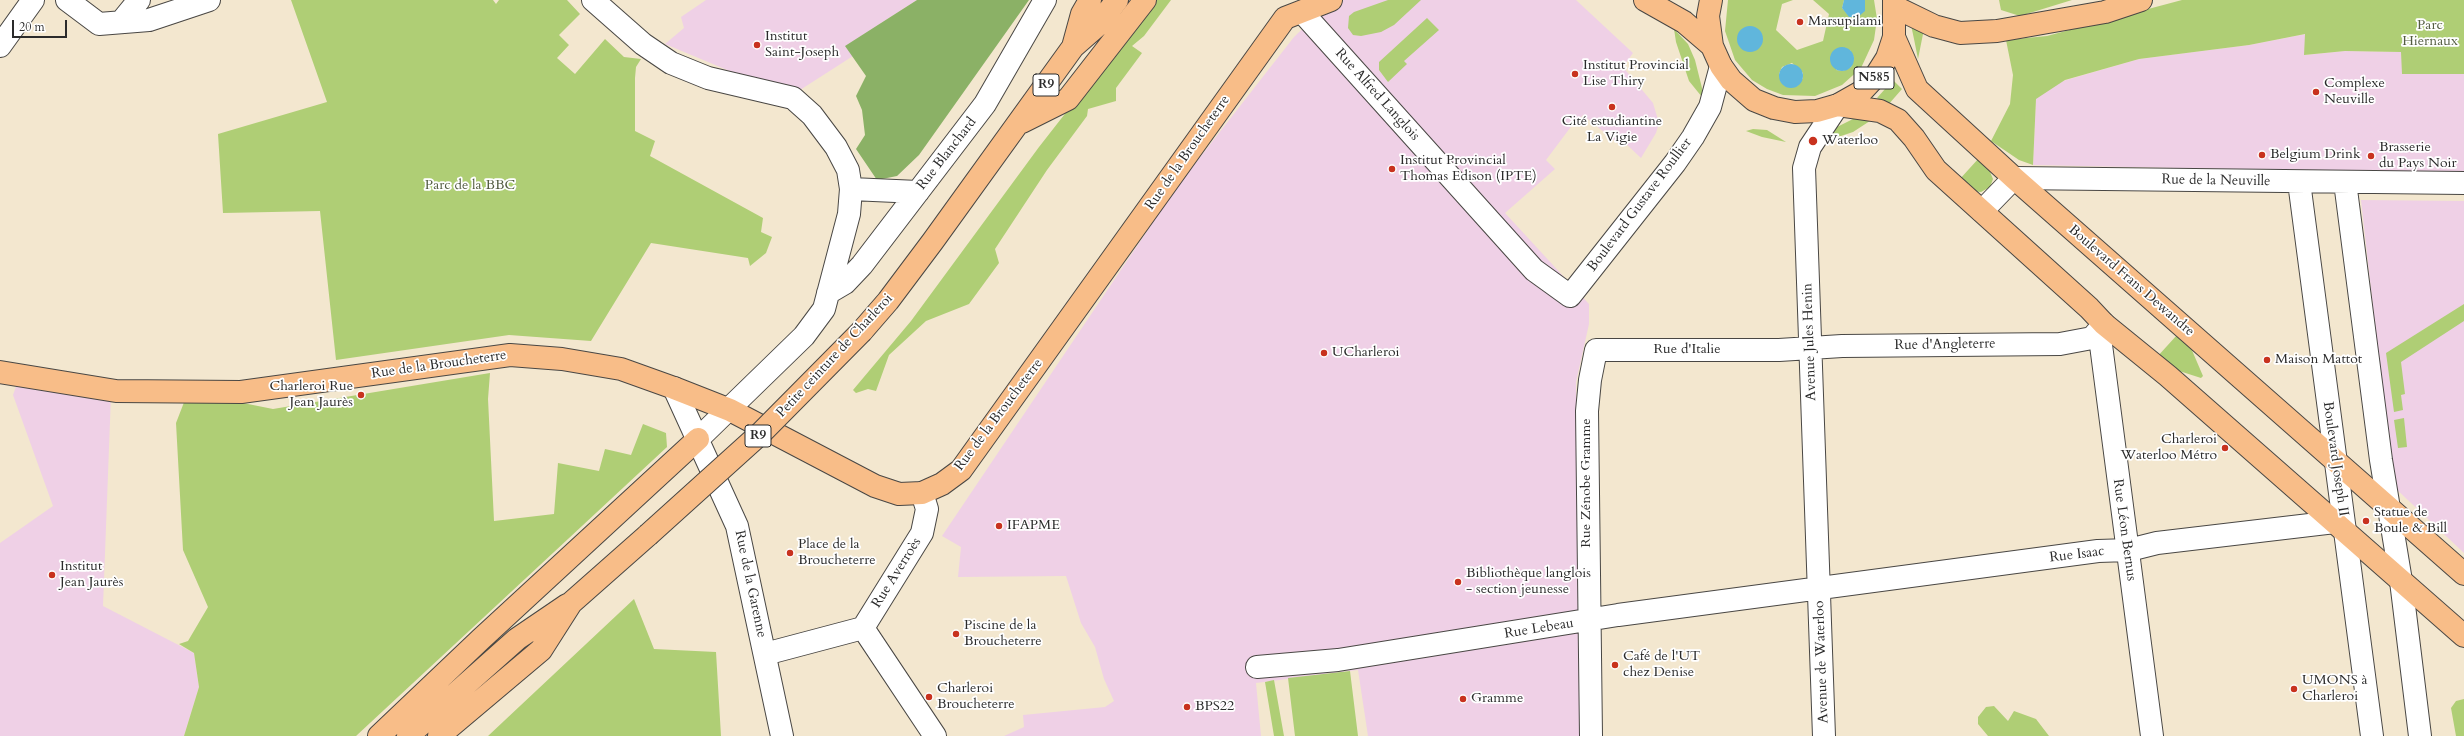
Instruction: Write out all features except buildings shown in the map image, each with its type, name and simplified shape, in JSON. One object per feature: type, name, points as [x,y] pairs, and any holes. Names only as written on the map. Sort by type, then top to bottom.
[{"type":"main road","points":[[1073,47],[1082,14],[1090,0]]},
{"type":"main road","name":"Petite ceinture de Charleroi","points":[[439,736],[484,701],[541,650],[571,603],[761,433],[862,331],[888,301],[1019,124],[1073,47],[1097,26],[1117,0]]},
{"type":"main road","points":[[1019,124],[1068,99],[1145,0]]},
{"type":"main road","points":[[1292,10],[1330,0]]},
{"type":"main road","name":"N585","points":[[1645,0],[1684,22],[1712,46]]},
{"type":"main road","name":"N585","points":[[1710,0],[1708,16],[1712,46],[1721,66],[1743,91],[1754,100],[1774,108],[1794,112],[1817,111],[1838,105],[1861,92],[1875,77],[1887,58],[1894,37],[1894,4]]},
{"type":"main road","points":[[1894,4],[1934,26],[1960,33],[1997,31],[2105,12],[2141,0]]},
{"type":"main road","name":"Rue de la Broucheterre","points":[[0,372],[116,391],[241,392],[510,355],[562,358],[621,369],[674,388],[730,410],[875,486],[899,494],[922,493],[942,484],[961,470],[1292,10]]},
{"type":"main road","name":"Boulevard Frans Dewandre","points":[[1894,37],[1917,88],[2014,178],[2464,574]]},
{"type":"main road","points":[[1838,105],[1880,111],[1898,120],[1914,138],[1926,159],[1936,170],[2104,324],[2168,376],[2464,636]]},
{"type":"main road","points":[[379,736],[481,639],[698,439]]},
{"type":"main road","points":[[408,736],[517,638],[571,603]]},
{"type":"main road","points":[[461,736],[474,722],[484,701]]},
{"type":"street","points":[[0,46],[33,0]]},
{"type":"street","points":[[67,0],[99,24],[150,20],[209,0]]},
{"type":"street","points":[[121,22],[139,0]]},
{"type":"street","points":[[593,0],[643,44],[671,62],[708,78],[793,98],[812,115],[836,147],[848,170],[851,189],[848,214],[824,309],[804,336],[730,410],[698,439]]},
{"type":"street","name":"Rue Blanchard","points":[[828,293],[845,283],[862,265],[985,104],[1045,0]]},
{"type":"street","name":"Rue Alfred Langlois","points":[[1292,10],[1534,270],[1570,296]]},
{"type":"street","name":"Boulevard Gustave Roullier","points":[[1570,296],[1676,163],[1710,107],[1721,66]]},
{"type":"street","name":"Avenue Jules Henin","points":[[1820,588],[1804,168],[1810,147],[1838,105]]},
{"type":"street","points":[[1982,211],[2014,178]]},
{"type":"street","name":"Rue de la Neuville","points":[[2014,178],[2464,183]]},
{"type":"street","name":"Boulevard Joseph II","points":[[2299,182],[2335,461],[2341,527],[2372,736]]},
{"type":"street","points":[[2345,182],[2389,508],[2401,581],[2420,736]]},
{"type":"street","points":[[851,189],[918,192]]},
{"type":"street","name":"Rue d'Angleterre","points":[[1779,350],[1810,348],[2065,343],[2092,338],[2104,324]]},
{"type":"street","name":"Rue Léon Bernus","points":[[2104,324],[2101,345],[2122,515],[2129,550],[2152,736]]},
{"type":"street","name":"Rue d'Italie","points":[[1596,350],[1779,350]]},
{"type":"street","name":"Rue Zénobe Gramme","points":[[1591,736],[1588,621],[1587,411],[1590,380],[1596,350]]},
{"type":"street","name":"Rue de la Garenne","points":[[674,388],[738,526],[782,736]]},
{"type":"street","name":"Rue Averroès","points":[[863,628],[922,533],[927,509],[922,493]]},
{"type":"street","name":"Rue Isaac","points":[[1820,588],[2098,551],[2129,550],[2157,543],[2341,527]]},
{"type":"street","points":[[2372,555],[2395,545]]},
{"type":"street","name":"Rue Lebeau","points":[[1257,667],[1338,660],[1588,621],[1820,588]]},
{"type":"street","name":"Avenue de Waterloo","points":[[1820,588],[1824,736]]},
{"type":"street","points":[[765,654],[863,628],[935,736]]},
{"type":"shaded area","name":"Institut Saint-Joseph","points":[[706,0],[917,0],[846,46],[853,56],[800,90],[732,72],[665,44],[684,28],[681,17]]},
{"type":"shaded area","name":"UCharleroi","points":[[1344,0],[1576,0],[1633,53],[1623,67],[1653,103],[1659,123],[1656,133],[1641,158],[1625,143],[1621,146],[1583,115],[1570,128],[1546,160],[1555,169],[1505,213],[1589,304],[1589,324],[1576,382],[1578,593],[1584,736],[1368,736],[1358,670],[1256,683],[1261,736],[1004,736],[1024,727],[1023,715],[1105,707],[1114,701],[1104,679],[1095,647],[1081,623],[1066,576],[958,577],[961,547],[942,536],[1176,188],[1294,37],[1320,12]]},
{"type":"shaded area","points":[[2306,34],[2305,55],[2345,51],[2402,52],[2402,74],[2464,74],[2464,174],[2033,165],[2036,98],[2063,81],[2139,59],[2249,45]]},
{"type":"shaded area","points":[[2361,200],[2464,201],[2464,553],[2393,486]]},
{"type":"shaded area","name":"Institut Jean Jaurès","points":[[20,375],[111,395],[103,606],[194,653],[199,687],[184,736],[0,736],[0,543],[53,506],[13,395]]},
{"type":"green space","name":"Parc de la BBC","points":[[291,0],[493,0],[496,4],[499,0],[567,0],[580,14],[559,35],[569,45],[557,58],[575,74],[605,39],[624,57],[641,59],[636,67],[635,78],[635,131],[655,141],[650,156],[763,218],[761,232],[772,237],[766,253],[750,266],[748,258],[651,243],[591,341],[509,335],[336,360],[320,211],[223,213],[218,134],[327,102]]},
{"type":"green space","points":[[917,0],[1029,0],[919,155],[897,176],[877,180],[856,149],[865,135],[862,110],[856,96],[866,76],[845,46]]},
{"type":"green space","points":[[1154,0],[1171,0],[1144,36],[1132,46],[1142,53],[1116,88],[1116,101],[1088,109],[1087,116],[1047,170],[995,249],[999,263],[969,304],[926,321],[889,355],[876,391],[868,389],[856,393],[853,390],[911,321],[1039,147]]},
{"type":"green space","points":[[1388,0],[1421,0],[1394,25],[1381,32],[1361,36],[1353,35],[1348,28],[1349,16],[1354,12]]},
{"type":"green space","points":[[1728,0],[1793,0],[1782,4],[1776,30],[1797,50],[1823,41],[1829,14],[1813,0],[1844,0],[1842,8],[1851,18],[1865,0],[1874,0],[1877,19],[1874,40],[1861,68],[1842,85],[1815,96],[1783,95],[1767,89],[1752,80],[1735,60],[1725,31]],"holes":[[[1850,50],[1854,58],[1851,67],[1843,71],[1836,70]],[[1792,63],[1803,73],[1803,78],[1797,86],[1785,86],[1781,82],[1779,74],[1782,67]]]},
{"type":"green space","points":[[1999,0],[2072,0],[2020,16],[2001,10]]},
{"type":"green space","name":"Parc Hiernaux","points":[[2182,0],[2464,0],[2464,74],[2402,74],[2401,52],[2345,51],[2304,55],[2305,34],[2249,45],[2139,59],[2065,80],[2036,99],[2033,165],[2019,160],[1991,141],[2010,104],[2013,75],[2006,40],[2047,36]]},
{"type":"green space","points":[[1427,18],[1439,30],[1404,61],[1407,64],[1388,82],[1379,70],[1379,62]]},
{"type":"green space","points":[[1911,25],[1924,29],[1918,59],[1914,39]]},
{"type":"green space","points":[[1674,29],[1688,44],[1695,60],[1703,92],[1702,97],[1689,81],[1676,42]]},
{"type":"green space","points":[[1893,80],[1902,89],[1888,105],[1877,98]]},
{"type":"green space","points":[[1853,119],[1873,119],[1853,132],[1829,140],[1822,140],[1833,129]]},
{"type":"green space","points":[[1753,129],[1767,130],[1786,142],[1762,137],[1746,131]]},
{"type":"green space","points":[[1979,158],[1988,167],[1993,179],[1990,187],[1981,192],[1971,191],[1959,180]]},
{"type":"green space","points":[[2464,304],[2464,321],[2401,362],[2405,394],[2401,395],[2403,410],[2394,412],[2386,353]]},
{"type":"green space","points":[[2177,335],[2191,348],[2203,376],[2201,378],[2170,368],[2157,357]]},
{"type":"green space","points":[[490,373],[488,399],[494,521],[554,514],[558,463],[599,471],[605,449],[631,455],[643,424],[666,433],[667,447],[356,736],[184,736],[199,687],[194,653],[179,644],[188,641],[208,607],[183,550],[176,423],[188,392],[273,409]]},
{"type":"green space","points":[[2404,418],[2407,447],[2398,448],[2394,420]]},
{"type":"green space","points":[[634,599],[654,649],[716,652],[721,736],[488,736]]},
{"type":"green space","points":[[1350,671],[1358,736],[1295,736],[1288,678]]},
{"type":"green space","points":[[1274,680],[1284,736],[1274,736],[1265,682]]},
{"type":"green space","points":[[2464,699],[2464,736],[2456,736],[2451,708],[2456,701]]},
{"type":"green space","points":[[1994,706],[2008,721],[2014,711],[2036,719],[2049,736],[1988,736],[1978,724],[1978,717],[1986,707]]},
{"type":"water","points":[[1844,0],[1865,0],[1865,11],[1858,17],[1849,17],[1842,8]]},
{"type":"water","points":[[1750,26],[1759,30],[1763,39],[1759,48],[1750,52],[1741,48],[1737,39],[1741,30]]},
{"type":"water","points":[[1842,47],[1851,50],[1854,59],[1851,68],[1842,71],[1833,68],[1830,59],[1833,50]]},
{"type":"water","points":[[1791,64],[1800,67],[1803,76],[1800,85],[1791,88],[1782,85],[1779,76],[1782,67]]},
{"type":"place","name":"Marsupilami","points":[[1800,22]]},
{"type":"place","name":"Institut Saint-Joseph","points":[[757,45]]},
{"type":"place","name":"Institut Provincial Lise Thiry","points":[[1575,74]]},
{"type":"place","name":"Complexe Neuville","points":[[2316,92]]},
{"type":"place","name":"Cité estudiantine La Vigie","points":[[1612,107]]},
{"type":"place","name":"Waterloo","points":[[1813,141]]},
{"type":"place","name":"Belgium Drink","points":[[2262,155]]},
{"type":"place","name":"Brasserie du Pays Noir","points":[[2371,156]]},
{"type":"place","name":"Institut Provincial Thomas Edison (IPTE)","points":[[1392,169]]},
{"type":"place","name":"UCharleroi","points":[[1324,353]]},
{"type":"place","name":"Maison Mattot","points":[[2267,360]]},
{"type":"place","name":"Charleroi Rue Jean Jaurès","points":[[361,395]]},
{"type":"place","name":"Charleroi Waterloo Métro","points":[[2225,448]]},
{"type":"place","name":"Statue de Boule & Bill","points":[[2366,521]]},
{"type":"place","name":"IFAPME","points":[[999,526]]},
{"type":"place","name":"Place de la Broucheterre","points":[[790,553]]},
{"type":"place","name":"Institut Jean Jaurès","points":[[52,575]]},
{"type":"place","name":"Bibliothèque langlois - section jeunesse","points":[[1458,582]]},
{"type":"place","name":"Piscine de la Broucheterre","points":[[956,634]]},
{"type":"place","name":"Café de l'UT chez Denise","points":[[1615,665]]},
{"type":"place","name":"UMONS à Charleroi","points":[[2294,689]]},
{"type":"place","name":"Charleroi Broucheterre","points":[[929,697]]},
{"type":"place","name":"Gramme","points":[[1463,699]]},
{"type":"place","name":"BPS22","points":[[1187,707]]}]
